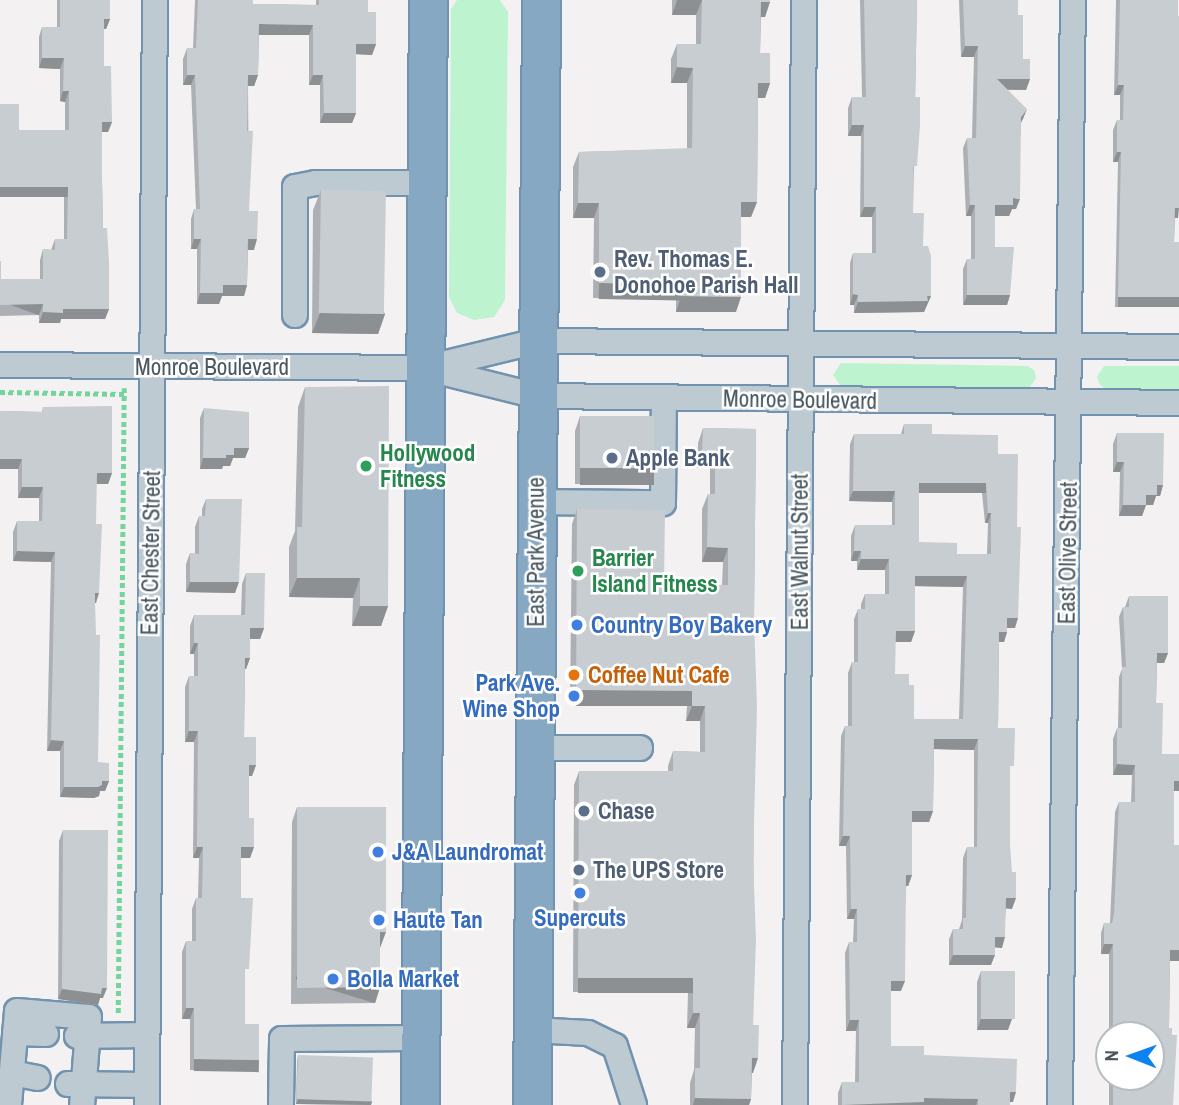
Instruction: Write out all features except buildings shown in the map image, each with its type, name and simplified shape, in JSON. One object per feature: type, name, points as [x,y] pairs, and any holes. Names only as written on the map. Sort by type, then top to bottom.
[{"type":"highway","points":[[420,1105],[428,0]]},
{"type":"highway","name":"East Park Avenue","points":[[532,1105],[541,0]]},
{"type":"street","name":"East Chester Street","points":[[147,1095],[155,0]]},
{"type":"street","name":"East Walnut Street","points":[[795,1105],[804,0]]},
{"type":"street","name":"East Olive Street","points":[[1060,1105],[1073,0]]},
{"type":"street","points":[[295,315],[295,187],[315,183],[426,183]]},
{"type":"street","name":"Monroe Boulevard","points":[[0,365],[425,368],[537,341],[1179,347]]},
{"type":"street","name":"Monroe Boulevard","points":[[425,368],[537,396],[1179,402]]},
{"type":"street","points":[[537,502],[663,503],[664,398]]},
{"type":"street","points":[[535,748],[640,748]]},
{"type":"street","points":[[9,1105],[17,1011],[89,1017],[82,1036],[78,1091],[147,1095]]},
{"type":"street","points":[[532,1030],[588,1033],[615,1046],[633,1102]]},
{"type":"street","points":[[15,1033],[46,1034]]},
{"type":"street","points":[[82,1036],[147,1035]]},
{"type":"street","points":[[281,1105],[282,1039],[420,1038]]},
{"type":"street","points":[[12,1073],[38,1078]]},
{"type":"path","points":[[118,1036],[123,367]]},
{"type":"path","points":[[0,392],[153,396]]},
{"type":"green space","points":[[457,0],[500,0],[508,12],[505,300],[494,317],[474,320],[457,313],[449,297],[451,9]]},
{"type":"green space","points":[[841,363],[1027,366],[1034,370],[1036,378],[1028,390],[842,388],[833,375]]},
{"type":"green space","points":[[1104,366],[1179,366],[1179,391],[1107,390],[1100,385],[1097,377]]},
{"type":"place","name":"Rev. Thomas E. Donohoe Parish Hall","points":[[600,272]]},
{"type":"place","name":"Apple Bank","points":[[612,458]]},
{"type":"place","name":"Hollywood Fitness","points":[[366,466]]},
{"type":"place","name":"Barrier Island Fitness","points":[[578,571]]},
{"type":"place","name":"Country Boy Bakery","points":[[577,625]]},
{"type":"place","name":"Coffee Nut Cafe","points":[[574,675]]},
{"type":"place","name":"Park Ave. Wine Shop","points":[[574,696]]},
{"type":"place","name":"Chase","points":[[584,811]]},
{"type":"place","name":"J&A Laundromat","points":[[378,852]]},
{"type":"place","name":"The UPS Store","points":[[579,870]]},
{"type":"place","name":"Supercuts","points":[[580,893]]},
{"type":"place","name":"Haute Tan","points":[[379,920]]},
{"type":"place","name":"Bolla Market","points":[[333,979]]}]
